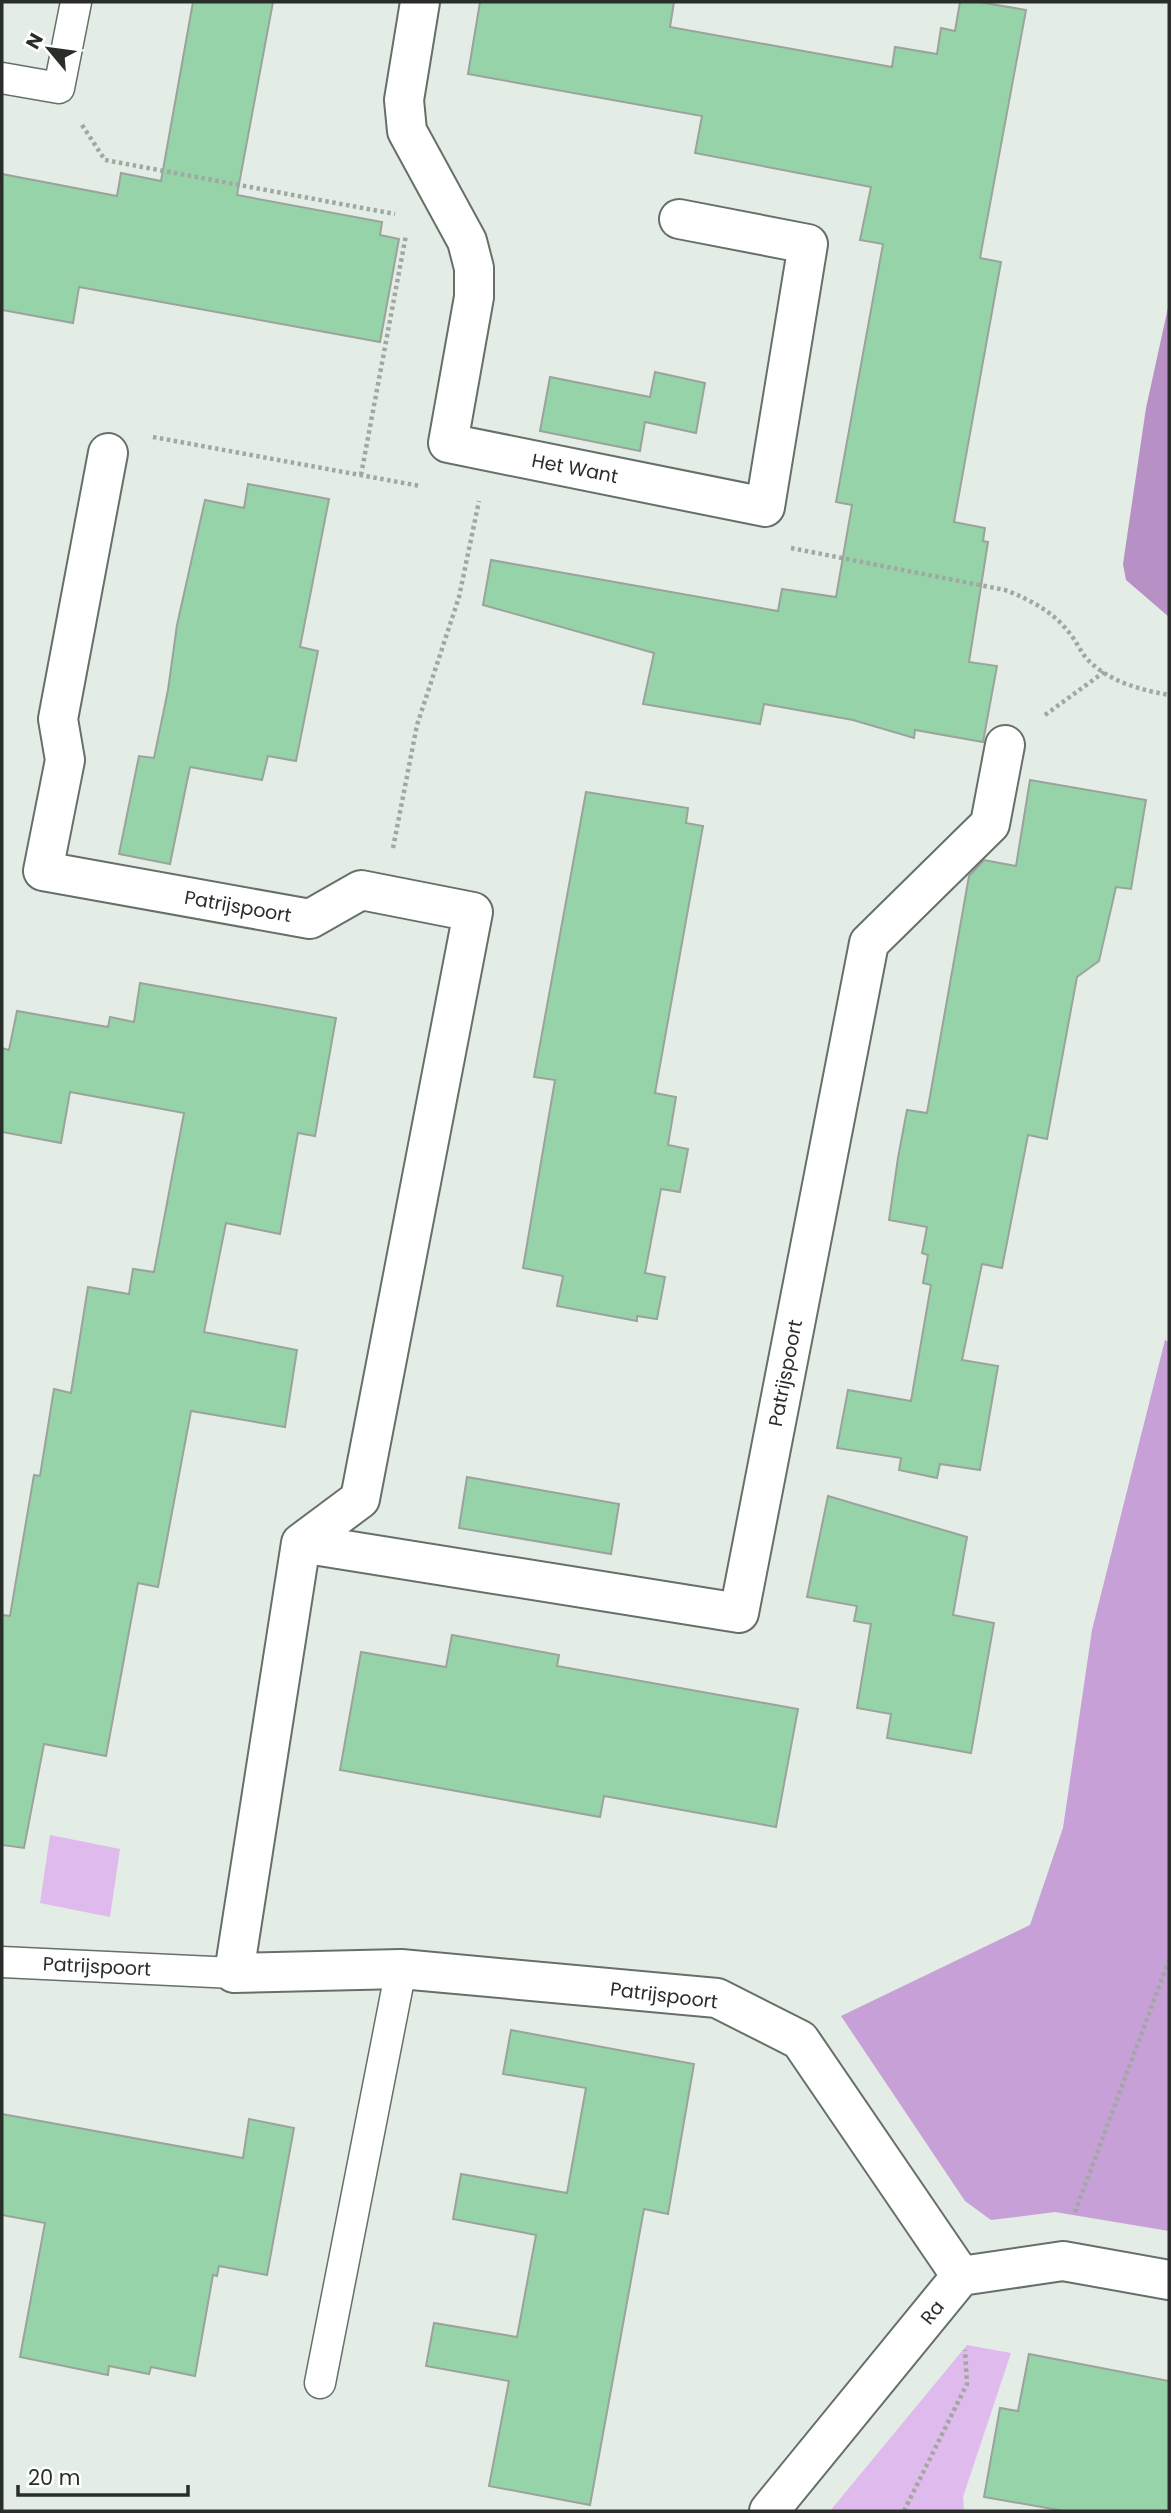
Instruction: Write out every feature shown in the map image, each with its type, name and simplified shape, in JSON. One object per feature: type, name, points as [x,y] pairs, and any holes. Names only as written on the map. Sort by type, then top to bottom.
[{"type":"street","name":"Het Want","points":[[420,2],[404,100],[407,131],[467,241],[474,268],[474,287],[447,443],[765,507]]},
{"type":"street","points":[[679,219],[808,244],[765,507]]},
{"type":"street","name":"Patrijspoort","points":[[108,453],[58,719],[65,760],[43,871],[310,919],[362,890],[473,912],[360,1499],[301,1543]]},
{"type":"street","name":"Patrijspoort","points":[[301,1543],[739,1612],[869,943],[990,824],[1005,745]]},
{"type":"street","points":[[234,1973],[301,1543]]},
{"type":"street","name":"Patrijspoort","points":[[234,1973],[401,1969],[718,1998],[800,2040],[961,2276]]},
{"type":"street","points":[[961,2276],[1063,2260],[1169,2280]]},
{"type":"street","name":"Ra","points":[[769,2511],[961,2276]]},
{"type":"lane","points":[[2,78],[59,88],[76,2]]},
{"type":"lane","name":"Patrijspoort","points":[[2,1962],[234,1973]]},
{"type":"lane","points":[[320,2383],[401,1969]]},
{"type":"path","points":[[59,88],[105,160],[410,216],[444,198]]},
{"type":"path","points":[[360,475],[410,216]]},
{"type":"path","points":[[108,453],[149,437],[426,487]]},
{"type":"path","points":[[385,894],[417,725],[459,597],[489,451]]},
{"type":"path","points":[[765,507],[788,548],[1005,590],[1027,598],[1062,623],[1089,662],[1135,688],[1169,695]]},
{"type":"path","points":[[1005,745],[1104,672]]},
{"type":"path","points":[[1063,2260],[1075,2213],[1169,1960]]},
{"type":"path","points":[[904,2511],[967,2384],[961,2276]]},
{"type":"shaded area","points":[[1169,303],[1169,617],[1126,580],[1123,564],[1146,408]]},
{"type":"shaded area","points":[[1165,1340],[1169,1342],[1169,2231],[1055,2212],[991,2220],[965,2201],[841,2016],[1030,1925],[1063,1828],[1092,1630]]},
{"type":"shaded area","points":[[50,1835],[120,1849],[110,1917],[40,1903]]},
{"type":"shaded area","points":[[967,2345],[1011,2353],[963,2497],[964,2511],[830,2511]]},
{"type":"building","points":[[193,2],[273,2],[237,195],[382,222],[380,235],[399,239],[380,342],[79,287],[73,323],[2,310],[2,174],[117,196],[121,173],[161,181]]},
{"type":"building","points":[[480,2],[674,2],[670,27],[892,67],[895,47],[937,54],[941,28],[955,31],[960,2],[979,2],[1026,10],[980,258],[1001,262],[954,522],[985,528],[983,541],[988,542],[969,662],[997,666],[983,742],[915,730],[914,738],[853,720],[764,704],[760,724],[643,704],[654,653],[483,605],[491,560],[778,611],[782,589],[836,597],[852,505],[836,502],[883,244],[860,240],[871,187],[695,153],[702,116],[468,74]]},
{"type":"building","points":[[655,372],[705,383],[696,433],[645,422],[640,451],[540,431],[550,377],[650,397]]},
{"type":"building","points":[[248,484],[329,499],[300,647],[318,651],[296,761],[268,756],[262,780],[190,767],[170,864],[119,854],[139,756],[154,758],[168,690],[177,625],[205,500],[244,508]]},
{"type":"building","points":[[1030,780],[1146,800],[1131,889],[1116,887],[1099,961],[1077,977],[1047,1139],[1028,1135],[1002,1268],[982,1264],[962,1360],[998,1366],[980,1470],[940,1464],[937,1478],[899,1470],[901,1458],[837,1448],[848,1390],[911,1401],[931,1285],[923,1283],[928,1255],[922,1253],[927,1227],[889,1220],[907,1110],[927,1113],[969,876],[984,860],[1016,866]]},
{"type":"building","points":[[586,792],[688,808],[686,823],[703,826],[655,1093],[676,1097],[668,1145],[688,1149],[680,1192],[661,1189],[645,1273],[665,1277],[657,1319],[637,1316],[637,1321],[557,1306],[563,1276],[523,1268],[555,1080],[534,1077]]},
{"type":"building","points":[[140,983],[336,1018],[315,1136],[298,1133],[280,1234],[226,1223],[204,1332],[297,1350],[285,1427],[191,1411],[158,1587],[138,1583],[106,1756],[44,1744],[24,1848],[2,1845],[2,1615],[10,1616],[34,1475],[40,1476],[54,1389],[71,1393],[88,1287],[129,1294],[133,1269],[154,1272],[184,1113],[70,1092],[61,1143],[2,1132],[2,1048],[9,1050],[17,1011],[108,1027],[110,1017],[134,1022]]},
{"type":"building","points":[[467,1477],[619,1504],[611,1554],[459,1528]]},
{"type":"building","points":[[828,1496],[967,1537],[953,1615],[994,1623],[971,1753],[887,1738],[891,1714],[857,1708],[871,1624],[854,1621],[857,1606],[807,1597]]},
{"type":"building","points":[[452,1635],[559,1655],[557,1666],[798,1709],[776,1827],[604,1796],[600,1817],[340,1770],[361,1652],[446,1667]]},
{"type":"building","points":[[511,2030],[694,2064],[668,2214],[644,2209],[590,2505],[489,2486],[509,2381],[426,2366],[434,2323],[517,2337],[536,2235],[453,2219],[461,2174],[567,2193],[586,2088],[503,2074]]},
{"type":"building","points":[[2,2114],[243,2158],[249,2119],[294,2128],[267,2275],[219,2266],[217,2276],[213,2275],[195,2376],[151,2367],[149,2374],[109,2366],[108,2375],[20,2357],[45,2223],[2,2215]]},
{"type":"building","points":[[1029,2354],[1169,2381],[1169,2511],[1064,2511],[984,2497],[1000,2408],[1018,2411]]}]
